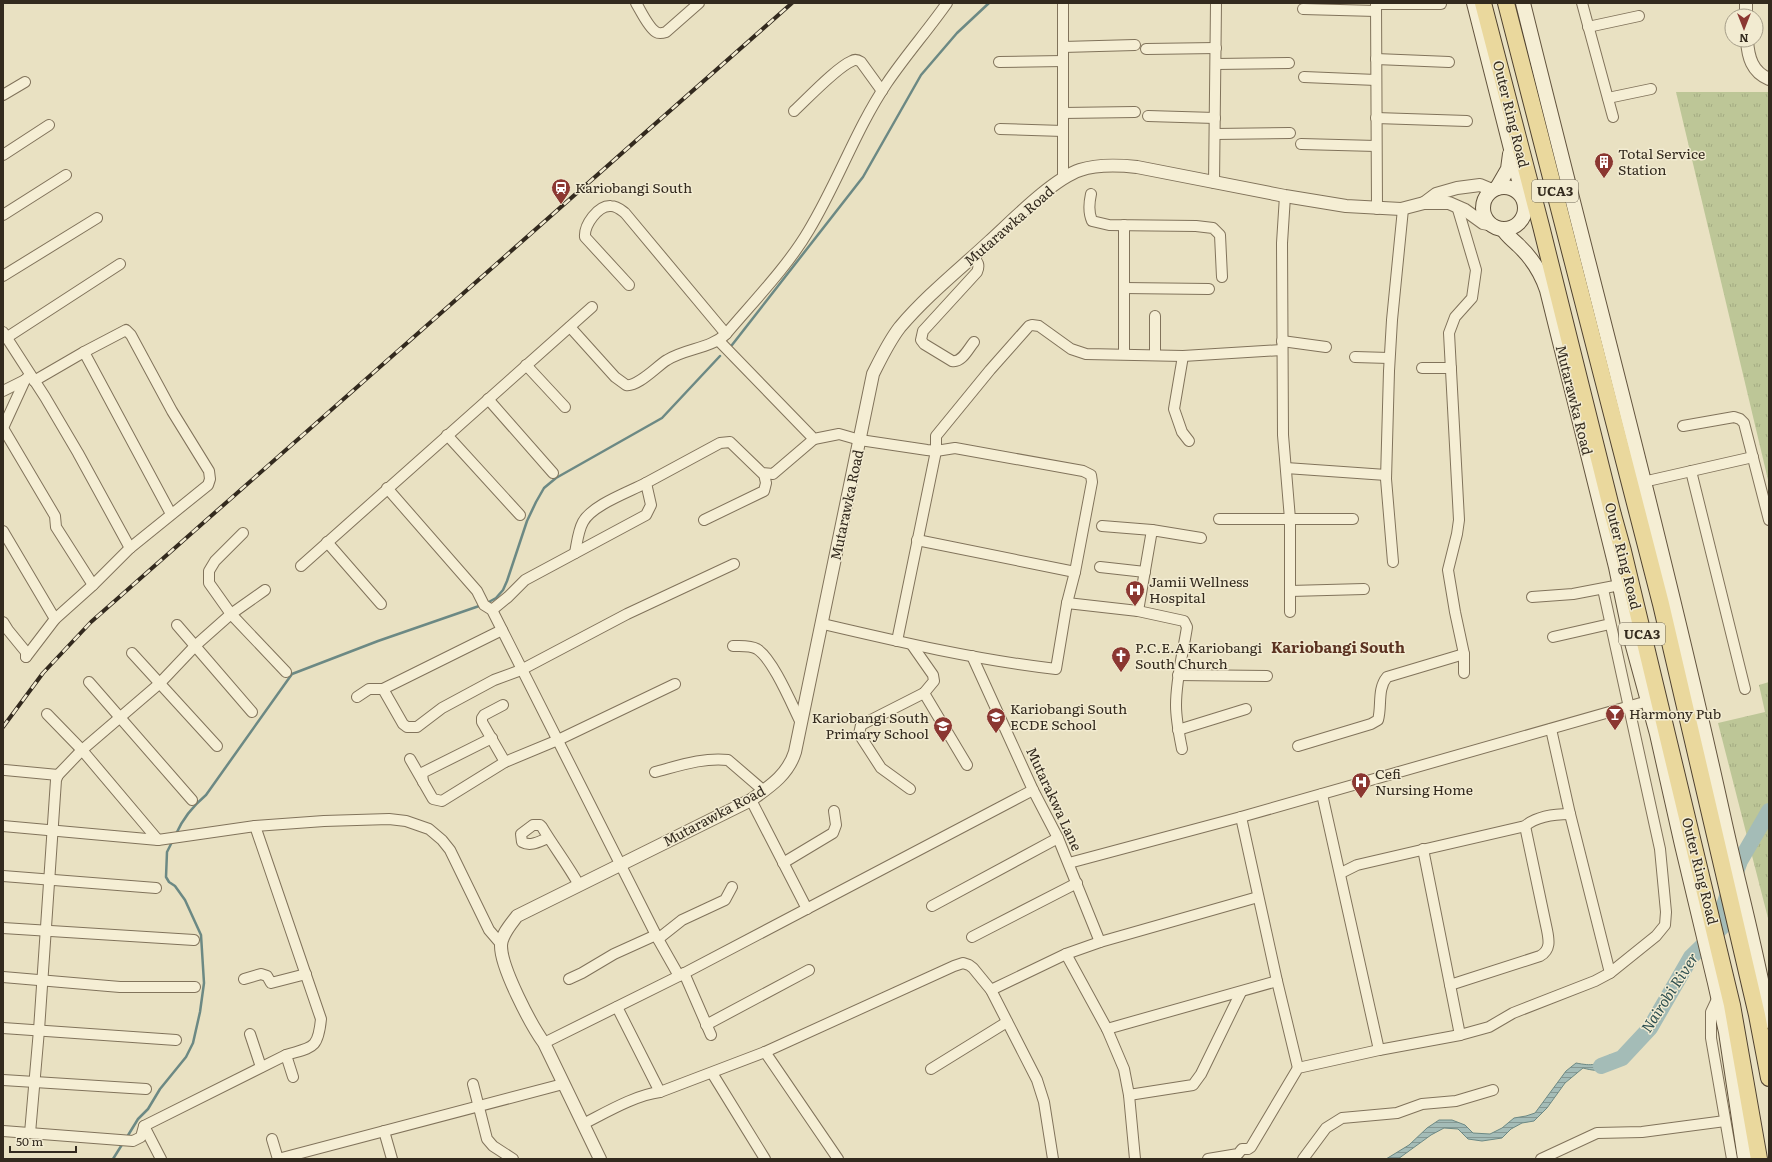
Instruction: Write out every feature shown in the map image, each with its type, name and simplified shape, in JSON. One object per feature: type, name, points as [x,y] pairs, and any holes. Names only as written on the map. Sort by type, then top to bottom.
[{"type":"main road","name":"Outer Ring Road","points":[[1474,3],[1525,204]]},
{"type":"main road","name":"Outer Ring Road","points":[[1483,3],[1542,226],[1705,889],[1717,963],[1718,997],[1727,1039],[1745,1159]]},
{"type":"main road","name":"Outer Ring Road","points":[[1506,3],[1662,604],[1695,718],[1746,912],[1769,1021]]},
{"type":"main road","name":"Outer Ring Road","points":[[1523,3],[1643,482],[1695,718],[1724,875],[1757,1015],[1769,1078]]},
{"type":"main road","name":"UCA3","points":[[1495,189],[1508,169],[1510,143]]},
{"type":"main road","name":"Outer Ring Road","points":[[1495,189],[1511,188],[1523,197],[1525,204]]},
{"type":"main road","points":[[1495,189],[1485,199],[1483,211],[1488,221],[1498,227],[1509,228],[1518,223],[1524,214],[1525,204]]},
{"type":"main road","name":"Mutarawka Road","points":[[1498,227],[1518,244],[1537,266],[1548,290],[1620,585]]},
{"type":"main road","name":"Outer Ring Road","points":[[1620,585],[1631,639],[1660,748],[1697,910],[1717,963],[1737,1027],[1759,1159]]},
{"type":"main road","points":[[1620,585],[1640,623]]},
{"type":"main road","points":[[1690,879],[1694,848]]},
{"type":"street","points":[[636,3],[656,32],[661,33],[666,32],[699,3]]},
{"type":"street","points":[[570,327],[615,377],[626,386],[634,384],[675,355],[719,341],[799,246],[810,229],[867,117],[882,91],[947,3]]},
{"type":"street","points":[[1063,3],[1063,178]]},
{"type":"street","points":[[1214,183],[1216,3]]},
{"type":"street","points":[[1582,3],[1613,117]]},
{"type":"street","points":[[1303,9],[1441,4]]},
{"type":"street","points":[[1376,6],[1377,209]]},
{"type":"street","points":[[1588,26],[1639,16]]},
{"type":"street","points":[[1062,47],[1135,45]]},
{"type":"street","points":[[1146,49],[1216,48]]},
{"type":"street","points":[[1748,48],[1748,54],[1754,69],[1760,76],[1769,79]]},
{"type":"street","points":[[1376,59],[1449,62]]},
{"type":"street","points":[[794,110],[843,66],[852,61],[857,60],[861,62],[882,91]]},
{"type":"street","points":[[999,62],[1062,61]]},
{"type":"street","points":[[1216,64],[1289,63]]},
{"type":"street","points":[[1304,77],[1376,80]]},
{"type":"street","points":[[3,95],[24,82]]},
{"type":"street","points":[[1608,98],[1651,89]]},
{"type":"street","points":[[1063,113],[1135,112]]},
{"type":"street","points":[[1148,116],[1215,118]]},
{"type":"street","points":[[1376,118],[1467,121]]},
{"type":"street","points":[[3,155],[49,125]]},
{"type":"street","points":[[1000,129],[1063,131]]},
{"type":"street","points":[[1215,134],[1290,132]]},
{"type":"street","points":[[1300,144],[1376,146]]},
{"type":"street","name":"Mutarawka Road","points":[[501,944],[507,930],[517,916],[750,800],[764,791],[785,772],[793,760],[823,624],[874,374],[899,328],[919,307],[1023,211],[1063,178],[1079,170],[1122,165],[1346,206],[1377,209],[1403,209],[1424,203],[1443,203],[1457,206],[1482,223],[1498,227]]},
{"type":"street","points":[[3,215],[66,175]]},
{"type":"street","points":[[1424,203],[1436,194],[1457,188],[1480,185],[1495,189]]},
{"type":"street","points":[[1091,194],[1089,202],[1092,221],[1109,225],[1196,226],[1213,228],[1220,235],[1222,277]]},
{"type":"street","points":[[1285,196],[1282,243],[1283,435],[1290,519],[1290,612]]},
{"type":"street","points":[[629,285],[585,237],[584,230],[588,223],[600,210],[606,206],[618,207],[625,214],[726,334]]},
{"type":"street","points":[[1457,206],[1476,270],[1472,298],[1455,317],[1450,327],[1459,520],[1458,534],[1448,570],[1464,654],[1464,673]]},
{"type":"street","points":[[1393,562],[1386,475],[1389,358],[1403,209]]},
{"type":"street","points":[[3,276],[98,218]]},
{"type":"street","points":[[1124,225],[1124,354]]},
{"type":"street","points":[[973,257],[978,262],[979,267],[977,272],[923,331],[921,340],[924,344],[956,362],[960,360],[974,342]]},
{"type":"street","points":[[120,264],[4,334],[30,379],[78,453],[130,548]]},
{"type":"street","points":[[1124,288],[1209,289]]},
{"type":"street","points":[[301,566],[447,434],[592,307]]},
{"type":"street","points":[[1155,316],[1155,355]]},
{"type":"street","points":[[897,641],[936,451],[936,436],[1022,331],[1029,326],[1039,326],[1071,349],[1078,352],[1183,356],[1282,346],[1326,347]]},
{"type":"street","points":[[3,391],[30,379],[126,330],[131,335],[172,411],[209,471],[210,479],[208,485],[130,548],[93,585],[55,619],[26,657],[26,652],[3,622]]},
{"type":"street","points":[[719,341],[814,439]]},
{"type":"street","points":[[84,352],[171,514]]},
{"type":"street","points":[[1183,356],[1174,409],[1182,432],[1189,441]]},
{"type":"street","points":[[1355,357],[1389,358]]},
{"type":"street","points":[[526,365],[564,407]]},
{"type":"street","points":[[1422,368],[1451,368]]},
{"type":"street","points":[[30,379],[3,428],[55,516],[56,527],[93,585]]},
{"type":"street","points":[[488,399],[553,473]]},
{"type":"street","points":[[1683,426],[1734,417],[1740,419],[1744,423],[1769,520]]},
{"type":"street","points":[[447,434],[520,516]]},
{"type":"street","points":[[764,474],[773,474],[814,439],[839,434],[860,440],[936,451],[955,448],[1084,471],[1091,475],[1092,482],[1075,572],[1067,603],[1056,669],[912,645],[823,624]]},
{"type":"street","points":[[574,553],[582,523],[588,515],[598,508],[720,443],[728,441],[764,474],[766,483],[764,491],[704,520]]},
{"type":"street","points":[[1643,482],[1753,457]]},
{"type":"street","points":[[1286,468],[1386,475]]},
{"type":"street","points":[[1690,471],[1745,689]]},
{"type":"street","points":[[492,610],[508,598],[525,580],[646,516],[651,505],[646,483]]},
{"type":"street","points":[[387,488],[477,591],[484,605],[492,610],[657,937],[681,974],[711,1035]]},
{"type":"street","points":[[1219,519],[1353,519]]},
{"type":"street","points":[[1102,526],[1152,530],[1201,538]]},
{"type":"street","points":[[1138,611],[1152,530]]},
{"type":"street","points":[[3,531],[55,619]]},
{"type":"street","points":[[243,533],[215,561],[209,571],[209,583],[231,614],[286,672]]},
{"type":"street","points":[[917,540],[1075,572]]},
{"type":"street","points":[[327,542],[381,604]]},
{"type":"street","points":[[383,690],[403,724],[407,727],[417,727],[442,708],[494,680],[521,670],[626,614],[734,564]]},
{"type":"street","points":[[1100,567],[1145,572]]},
{"type":"street","points":[[1532,597],[1573,594],[1620,585]]},
{"type":"street","points":[[1290,591],[1364,589]]},
{"type":"street","points":[[1298,1068],[1379,1050],[1460,1035],[1489,1027],[1513,1013],[1595,981],[1610,973],[1656,936],[1665,925],[1666,912],[1660,849],[1603,589]]},
{"type":"street","points":[[30,1133],[40,1030],[53,830],[54,786],[58,775],[82,750],[159,684],[196,645],[231,614],[265,590]]},
{"type":"street","points":[[1067,603],[1138,611],[1180,619],[1186,624],[1178,676],[1176,705],[1178,730],[1182,749]]},
{"type":"street","points":[[1553,637],[1610,624]]},
{"type":"street","points":[[177,625],[196,645],[252,712]]},
{"type":"street","points":[[357,697],[369,690],[383,690],[502,630]]},
{"type":"street","points":[[910,789],[877,763],[858,734],[859,728],[865,722],[924,693],[934,679],[912,645]]},
{"type":"street","points":[[733,646],[752,646],[762,654],[769,663],[801,723]]},
{"type":"street","points":[[132,653],[217,746]]},
{"type":"street","points":[[1298,746],[1371,724],[1378,720],[1380,713],[1381,687],[1387,677],[1464,654]]},
{"type":"street","name":"Mutarakwa Lane","points":[[972,656],[1033,790],[1058,838],[1100,942]]},
{"type":"street","points":[[1178,676],[1267,676]]},
{"type":"street","points":[[89,682],[192,800]]},
{"type":"street","points":[[410,759],[433,799],[442,801],[506,762],[558,740],[654,692],[675,684]]},
{"type":"street","points":[[924,693],[966,765]]},
{"type":"street","points":[[1069,863],[1241,817],[1648,701]]},
{"type":"street","points":[[503,705],[484,715],[482,718],[506,762]]},
{"type":"street","points":[[1178,730],[1246,709]]},
{"type":"street","points":[[47,714],[82,750],[158,840]]},
{"type":"street","points":[[1551,729],[1570,814],[1610,973]]},
{"type":"street","points":[[423,782],[422,773],[492,738]]},
{"type":"street","points":[[655,772],[701,761],[720,759],[728,760],[764,791]]},
{"type":"street","points":[[6,770],[58,775]]},
{"type":"street","points":[[544,1043],[618,1007],[1033,790]]},
{"type":"street","points":[[1322,794],[1341,873],[1379,1050]]},
{"type":"street","points":[[750,800],[806,909]]},
{"type":"street","points":[[783,863],[833,833],[836,825],[834,811]]},
{"type":"street","points":[[1341,873],[1357,865],[1526,826],[1530,822],[1547,817],[1570,814]]},
{"type":"street","points":[[1210,1159],[1238,1154],[1242,1149],[1248,1149],[1251,1147],[1298,1068],[1277,981],[1241,817]]},
{"type":"street","points":[[3,826],[158,840],[255,826],[324,821],[389,819],[406,821],[429,829],[442,840],[450,850],[489,930],[501,944],[503,959],[519,998],[537,1033],[544,1043],[600,1159]]},
{"type":"street","points":[[3,1131],[132,1141],[141,1137],[144,1126],[286,1055],[311,1047],[319,1037],[321,1019],[255,826]]},
{"type":"street","points":[[1450,985],[1540,956],[1547,951],[1549,945],[1547,930],[1526,826]]},
{"type":"street","points":[[548,838],[571,870],[579,885]]},
{"type":"street","points":[[932,906],[1058,838]]},
{"type":"street","points":[[1423,849],[1460,1035]]},
{"type":"street","points":[[3,876],[156,888]]},
{"type":"street","points":[[972,937],[1077,883]]},
{"type":"street","points":[[569,978],[582,973],[614,954],[657,937],[682,920],[725,900],[732,887]]},
{"type":"street","points":[[991,990],[1066,954],[1100,942],[1258,897]]},
{"type":"street","points":[[3,928],[46,932],[194,940]]},
{"type":"street","points":[[1066,954],[1107,1029],[1124,1069],[1129,1095],[1135,1159]]},
{"type":"street","points":[[583,1124],[617,1107],[652,1093],[660,1092],[765,1052],[959,964],[966,964],[973,968],[991,990],[1041,1090],[1053,1159]]},
{"type":"street","points":[[706,1025],[809,970]]},
{"type":"street","points":[[244,979],[261,974],[267,976],[271,983],[306,974]]},
{"type":"street","points":[[3,977],[120,987],[194,987]]},
{"type":"street","points":[[1107,1029],[1277,981]]},
{"type":"street","points":[[1129,1095],[1193,1084],[1201,1074],[1241,992]]},
{"type":"street","points":[[1718,997],[1711,1012],[1711,1038],[1732,1159]]},
{"type":"street","points":[[618,1007],[660,1092]]},
{"type":"street","points":[[931,1069],[1007,1022]]},
{"type":"street","points":[[3,1028],[176,1040]]},
{"type":"street","points":[[250,1034],[261,1067]]},
{"type":"street","points":[[765,1052],[838,1159]]},
{"type":"street","points":[[286,1055],[293,1077]]},
{"type":"street","points":[[712,1073],[766,1159]]},
{"type":"street","points":[[3,1080],[146,1089]]},
{"type":"street","points":[[473,1084],[487,1139],[493,1146],[513,1159]]},
{"type":"street","points":[[272,1139],[278,1159],[563,1084]]},
{"type":"street","points":[[1303,1159],[1326,1128],[1342,1118],[1397,1113],[1422,1104],[1456,1100],[1493,1090]]},
{"type":"street","points":[[1541,1159],[1597,1133],[1642,1132],[1725,1122]]},
{"type":"street","points":[[144,1126],[161,1159]]},
{"type":"street","points":[[384,1131],[392,1159]]},
{"type":"green space","points":[[1676,92],[1769,92],[1769,484]]},
{"type":"green space","points":[[1769,682],[1769,922],[1718,723],[1765,712],[1759,685]]},
{"type":"water","points":[[1609,1055],[1622,1058],[1608,1068],[1595,1070],[1583,1068],[1565,1083],[1547,1108],[1534,1121],[1522,1123],[1511,1129],[1502,1138],[1482,1141],[1468,1139],[1458,1129],[1444,1128],[1431,1135],[1398,1159],[1386,1159],[1409,1145],[1427,1128],[1439,1120],[1452,1120],[1465,1125],[1473,1133],[1490,1134],[1502,1128],[1514,1118],[1535,1113],[1566,1071],[1576,1063],[1586,1065],[1594,1064],[1598,1063]]},
{"type":"waterway","points":[[732,345],[863,177],[921,75],[957,33],[989,3]]},
{"type":"waterway","points":[[487,603],[496,598],[503,590],[527,521],[544,488],[556,478],[662,418],[720,356]]},
{"type":"waterway","points":[[176,834],[185,818],[197,803],[206,795],[292,674],[378,641],[482,605]]},
{"type":"waterway","name":"Nairobi River","points":[[1601,1066],[1622,1058],[1650,1028],[1691,957],[1724,925],[1724,905],[1740,861],[1769,811]]},
{"type":"waterway","points":[[127,1137],[138,1119],[148,1109],[160,1089],[186,1057],[193,1043],[200,1012],[204,983],[201,935],[185,900],[175,886],[169,882],[166,877],[167,852],[173,840]]},
{"type":"waterway","points":[[113,1159],[123,1143]]},
{"type":"railway","points":[[3,727],[43,673],[91,622],[792,3]]},
{"type":"place","name":"Total Service Station","points":[[1604,179]]},
{"type":"place","name":"Kariobangi South","points":[[561,205]]},
{"type":"place","name":"Jamii Wellness Hospital","points":[[1135,607]]},
{"type":"place","name":"P.C.E.A Kariobangi South Church","points":[[1121,673]]},
{"type":"place","name":"Harmony Pub","points":[[1615,731]]},
{"type":"place","name":"Kariobangi South ECDE School","points":[[996,734]]},
{"type":"place","name":"Kariobangi South Primary School","points":[[943,743]]},
{"type":"place","name":"Cefi Nursing Home","points":[[1361,799]]},
{"type":"district","name":"Kariobangi South","points":[[1338,648]]}]
